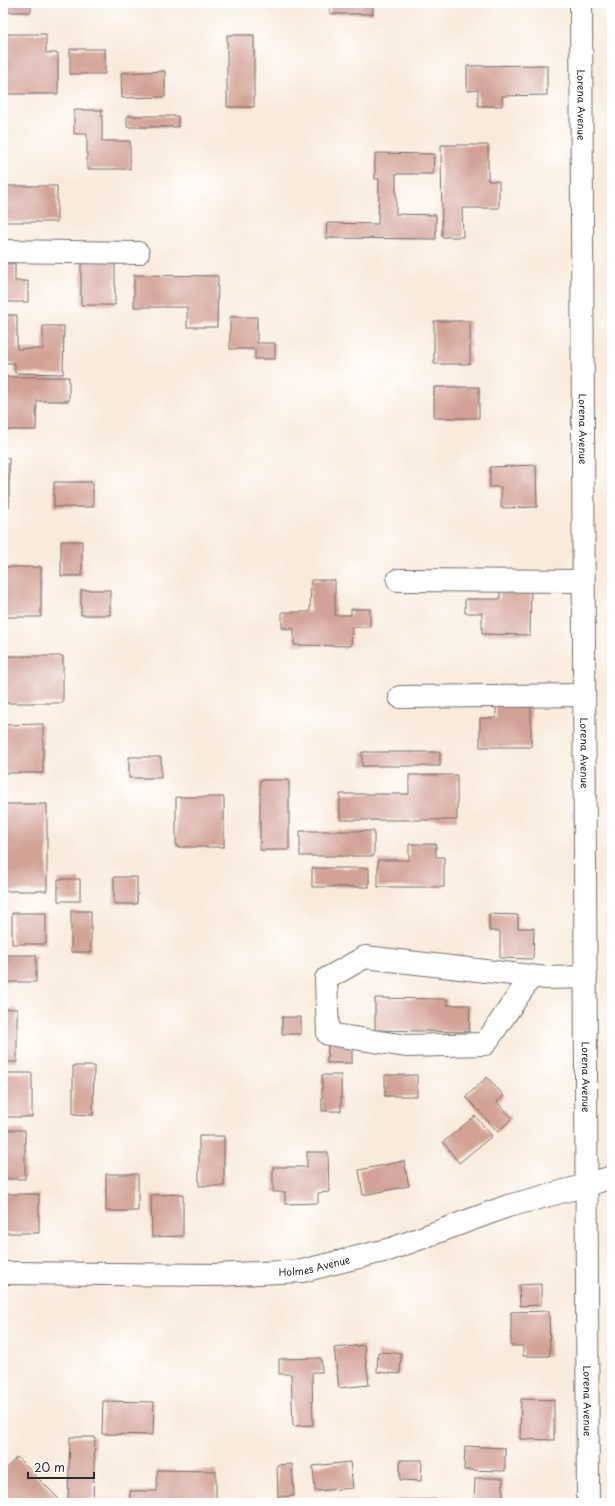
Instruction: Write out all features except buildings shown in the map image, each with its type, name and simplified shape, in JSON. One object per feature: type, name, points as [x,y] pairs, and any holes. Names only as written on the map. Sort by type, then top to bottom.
[{"type":"street","name":"Lorena Avenue","points":[[581,3],[588,1503]]},
{"type":"street","points":[[3,251],[138,253]]},
{"type":"street","points":[[398,580],[583,581]]},
{"type":"street","points":[[400,697],[584,695]]},
{"type":"street","points":[[531,977],[485,1044],[406,1046],[328,1034],[326,979],[365,957],[531,977],[586,977]]},
{"type":"street","name":"Holmes Avenue","points":[[3,1273],[214,1275],[302,1271],[391,1249],[508,1206],[612,1177]]}]
